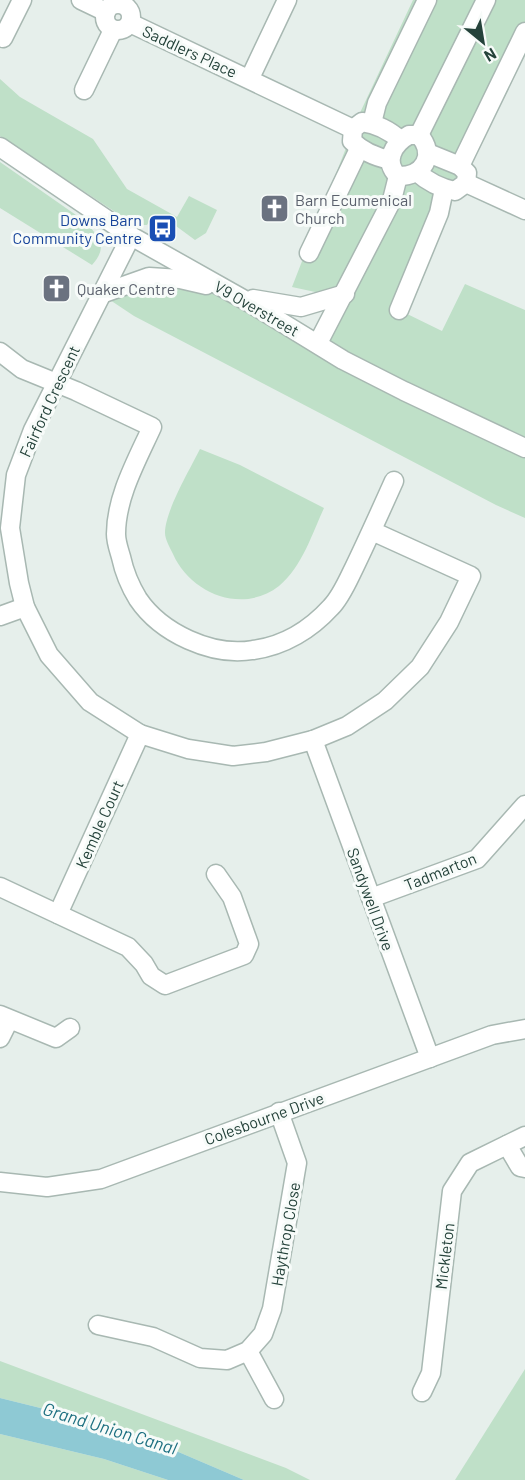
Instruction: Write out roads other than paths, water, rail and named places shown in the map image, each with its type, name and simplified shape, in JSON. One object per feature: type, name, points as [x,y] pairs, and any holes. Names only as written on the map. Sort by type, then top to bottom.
[{"type":"street","points":[[3,38],[22,0]]},
{"type":"street","points":[[81,0],[106,12]]},
{"type":"street","name":"Saddlers Place","points":[[250,78],[287,0]]},
{"type":"street","points":[[372,123],[376,103],[427,0]]},
{"type":"street","points":[[419,135],[486,0]]},
{"type":"street","points":[[84,90],[122,26],[130,11],[125,3],[112,6],[106,12],[105,20],[122,26]]},
{"type":"street","name":"Saddlers Place","points":[[122,26],[250,78],[353,129]]},
{"type":"street","points":[[460,166],[525,32]]},
{"type":"street","points":[[318,343],[392,200],[394,168],[393,149],[400,140],[409,135],[419,135],[426,143],[428,153],[424,165],[417,172],[406,176],[394,168],[378,157],[359,149],[352,141],[353,129],[362,122],[372,123],[393,133],[400,140]]},
{"type":"street","name":"V9 Overstreet","points":[[0,147],[131,236],[318,343],[343,360],[525,448]]},
{"type":"street","points":[[309,253],[359,149]]},
{"type":"street","points":[[428,153],[460,166],[466,173],[466,183]]},
{"type":"street","points":[[417,172],[427,181],[444,189],[454,191],[466,183]]},
{"type":"street","points":[[466,183],[525,210]]},
{"type":"street","points":[[399,310],[440,213],[444,189]]},
{"type":"street","name":"Fairford Crescent","points":[[131,236],[33,430],[16,475],[10,528],[19,583],[25,607],[49,655],[90,702],[140,734],[188,749],[234,756],[266,752],[313,740],[347,726],[385,701],[420,667],[448,622],[471,576],[372,531]]},
{"type":"street","points":[[101,294],[149,277],[180,279],[276,304],[301,307],[345,294]]},
{"type":"street","points":[[0,352],[22,369],[152,427],[128,480],[120,507],[116,535],[124,571],[138,598],[159,622],[187,638],[219,650],[252,651],[279,644],[307,629],[333,606],[372,531],[394,481]]},
{"type":"street","points":[[0,616],[25,607]]},
{"type":"street","name":"Kemble Court","points":[[58,914],[140,734]]},
{"type":"street","name":"Sandywell Drive","points":[[313,740],[430,1058]]},
{"type":"street","name":"Tadmarton","points":[[371,898],[477,859],[525,805]]},
{"type":"street","points":[[0,887],[128,947],[144,964],[151,976],[165,985],[244,955],[249,944],[232,897],[216,874]]},
{"type":"street","points":[[0,1038],[4,1018],[56,1038],[70,1028]]},
{"type":"street","name":"Colesbourne Drive","points":[[0,1182],[47,1187],[101,1179],[492,1035],[525,1029]]},
{"type":"street","name":"Haythrop Close","points":[[248,1351],[263,1334],[272,1309],[297,1163],[279,1112]]},
{"type":"street","name":"Mickleton","points":[[422,1392],[431,1373],[452,1191],[470,1163],[525,1136]]},
{"type":"street","points":[[507,1145],[520,1167],[525,1168]]},
{"type":"street","points":[[98,1325],[153,1337],[200,1358],[227,1360],[248,1351],[274,1399]]},
{"type":"water","name":"Grand Union Canal","points":[[0,1398],[101,1423],[141,1436],[244,1480],[168,1480],[104,1459],[0,1434]]},
{"type":"place","name":"Barn Ecumenical Church","points":[[274,208]]},
{"type":"place","name":"Downs Barn Community Centre","points":[[163,228]]},
{"type":"place","name":"Quaker Centre","points":[[56,288]]}]
